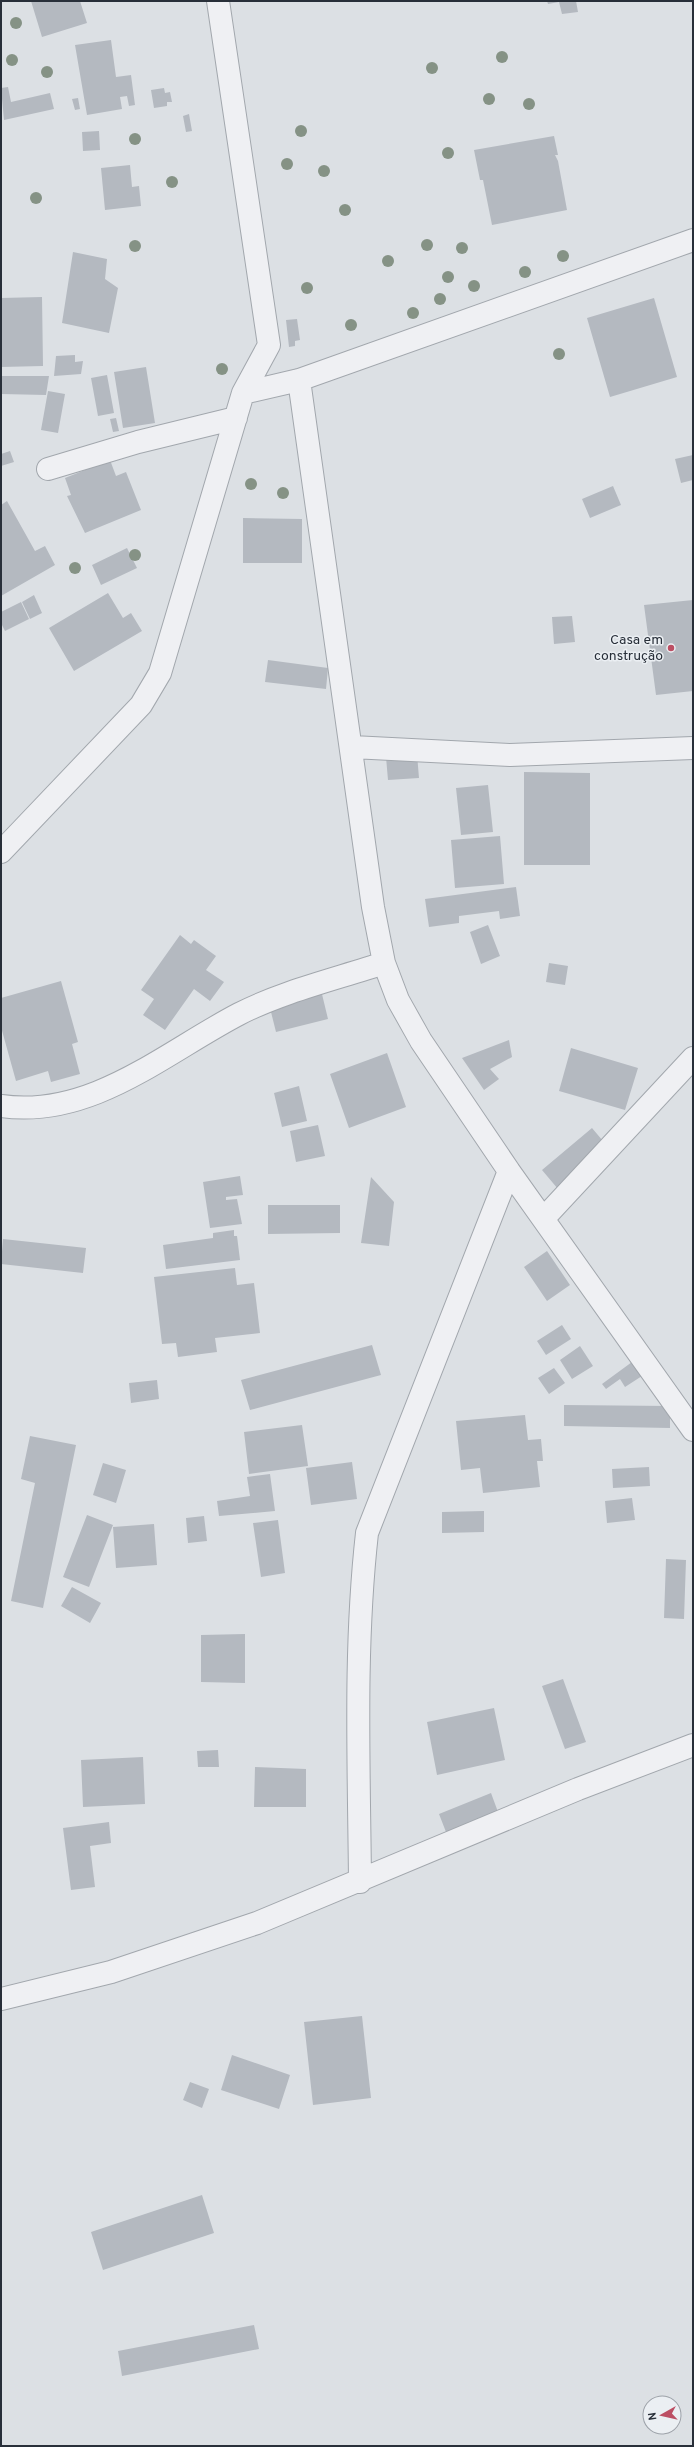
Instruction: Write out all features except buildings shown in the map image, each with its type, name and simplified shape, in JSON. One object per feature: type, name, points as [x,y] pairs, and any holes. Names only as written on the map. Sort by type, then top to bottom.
[{"type":"street","points":[[1,852],[141,705],[152,690],[160,674],[243,393],[269,345],[218,1]]},
{"type":"street","points":[[243,393],[299,380],[693,240]]},
{"type":"street","points":[[299,380],[352,747],[373,907],[384,963],[398,1000],[421,1041],[509,1171],[544,1218],[693,1430]]},
{"type":"street","points":[[48,469],[138,442],[236,418]]},
{"type":"street","points":[[352,747],[510,755],[693,748]]},
{"type":"street","points":[[1,1106],[46,1105],[72,1102],[103,1091],[239,1014],[273,999],[384,963]]},
{"type":"street","points":[[544,1218],[693,1058]]},
{"type":"street","points":[[360,1882],[358,1646],[360,1593],[367,1533],[509,1171]]},
{"type":"street","points":[[1,1999],[111,1972],[257,1923],[360,1882],[578,1789],[693,1745]]},
{"type":"place","name":"Casa em construção","points":[[671,648]]}]
